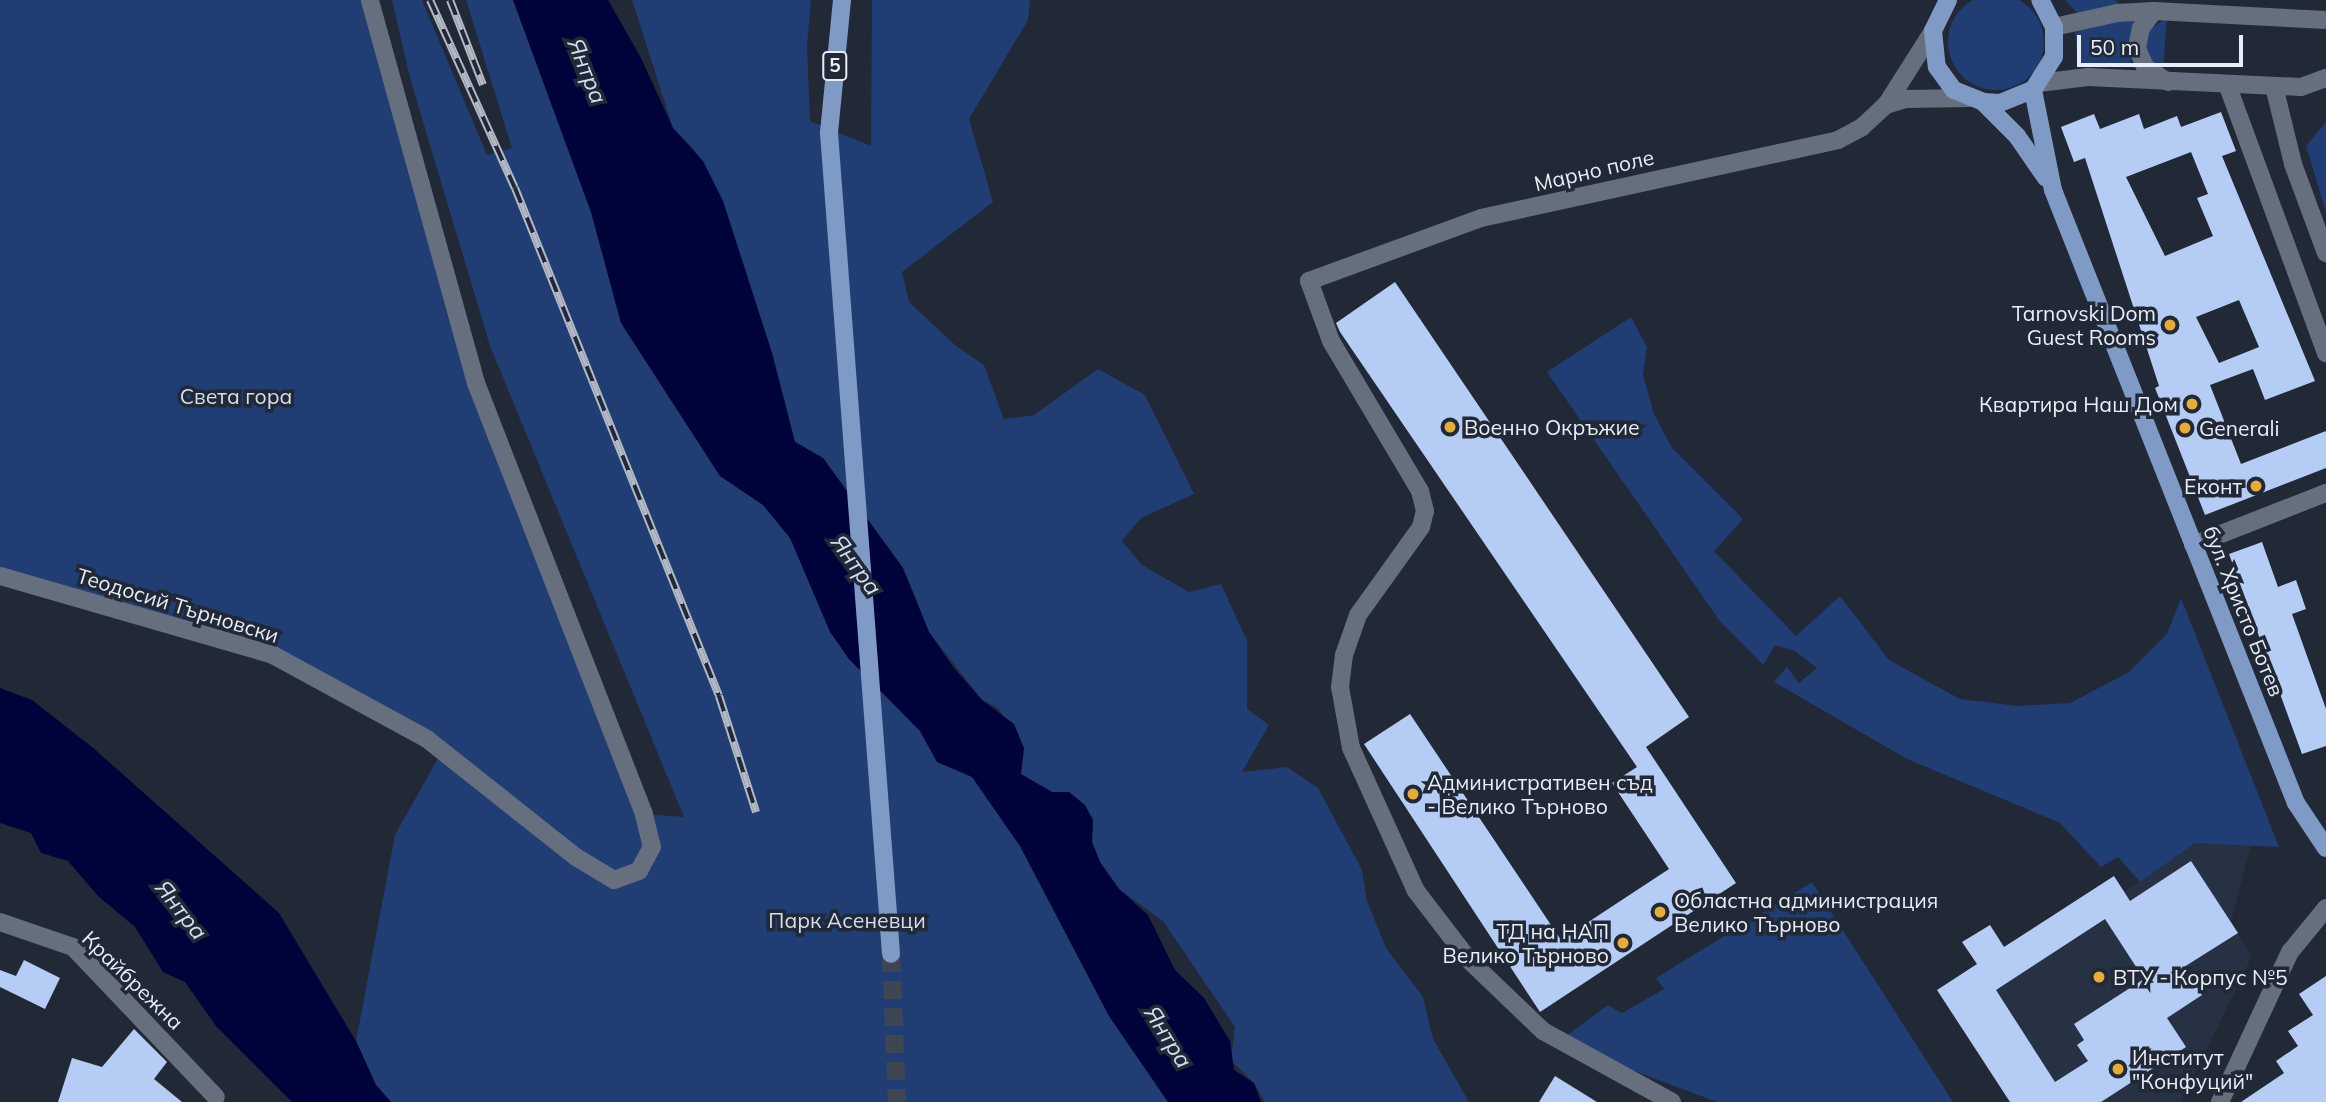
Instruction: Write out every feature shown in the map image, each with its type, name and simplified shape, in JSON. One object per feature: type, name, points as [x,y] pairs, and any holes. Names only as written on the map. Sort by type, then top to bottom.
[{"type":"main road","name":"5","points":[[842,0],[829,133],[891,954]]},
{"type":"main road","points":[[1976,100],[2009,101],[2036,87],[2054,57],[2054,27],[2042,0]]},
{"type":"main road","points":[[1933,31],[1944,3]]},
{"type":"main road","name":"бул. Христо Ботев","points":[[1933,31],[1937,67],[1954,90],[1976,100],[2017,136],[2053,190]]},
{"type":"main road","name":"бул. Христо Ботев","points":[[2036,87],[2053,190],[2296,803],[2326,848]]},
{"type":"street","name":"Теодосий Търновски","points":[[0,576],[273,655],[427,739],[576,857],[614,880],[639,871],[652,847],[644,814],[477,383],[370,0]]},
{"type":"street","points":[[2124,0],[2154,11]]},
{"type":"street","points":[[2154,11],[2141,28],[2137,48],[2145,66],[2169,83]]},
{"type":"street","points":[[2054,27],[2117,13],[2154,11],[2326,20]]},
{"type":"street","name":"Марно поле","points":[[1672,1102],[1544,1031],[1469,960],[1416,891],[1351,748],[1340,687],[1344,654],[1358,615],[1421,527],[1425,511],[1420,491],[1331,341],[1308,281],[1481,218],[1838,140],[1861,128],[1886,105],[1933,31]]},
{"type":"street","points":[[2036,87],[2088,77],[2169,83],[2301,87],[2326,78]]},
{"type":"street","points":[[2227,84],[2326,353]]},
{"type":"street","points":[[2274,86],[2293,164],[2326,253]]},
{"type":"street","points":[[1886,105],[1906,99],[1976,100]]},
{"type":"street","points":[[2193,545],[2326,493]]},
{"type":"street","points":[[2220,1102],[2290,952],[2326,908]]},
{"type":"street","name":"Крайбрежна","points":[[0,922],[73,947],[216,1097]]},
{"type":"shaded area","name":"ВТУ - Корпус №5","points":[[2195,843],[2251,845],[2231,922],[2252,956],[2181,1102],[2010,1102],[1937,990],[2114,876],[2125,892]]},
{"type":"green space","points":[[1996,-6],[2014,-2],[2030,8],[2040,24],[2044,42],[2040,60],[2030,76],[2014,86],[1996,90],[1978,86],[1962,76],[1952,60],[1948,42],[1952,24],[1962,8],[1978,-2]]},
{"type":"green space","points":[[0,0],[370,0],[477,383],[644,814],[684,817],[490,346],[410,78],[392,0],[422,0],[487,155],[512,148],[466,0],[513,0],[591,212],[621,323],[720,476],[763,505],[790,538],[849,659],[920,731],[937,762],[972,776],[1020,846],[1109,1016],[1168,1102],[391,1102],[376,1085],[356,1041],[395,835],[442,751],[273,655],[0,576]]},
{"type":"green space","points":[[632,0],[811,0],[807,46],[810,121],[871,146],[872,0],[1030,0],[1028,20],[969,119],[993,202],[902,272],[909,302],[955,345],[984,365],[1004,419],[1034,415],[1098,369],[1145,395],[1194,494],[1141,518],[1122,541],[1142,565],[1189,592],[1221,584],[1247,641],[1247,709],[1269,725],[1242,772],[1287,767],[1318,788],[1362,870],[1367,901],[1386,948],[1423,997],[1433,1039],[1469,1102],[1265,1102],[1254,1083],[1231,1060],[1235,1027],[1163,921],[1119,889],[1100,862],[1092,842],[1093,820],[1069,792],[1052,792],[1021,774],[1024,748],[998,708],[982,700],[929,632],[903,568],[823,458],[795,442],[772,353],[723,201],[693,148],[673,128]]},
{"type":"green space","points":[[2065,0],[2115,0],[2122,5],[2078,14]]},
{"type":"green space","points":[[2127,17],[2136,21],[2130,53],[2132,67],[2078,67],[2075,32]]},
{"type":"green space","points":[[2167,18],[2163,71],[2144,54],[2147,31]]},
{"type":"green space","points":[[2326,122],[2326,212],[2306,146]]},
{"type":"green space","points":[[1631,317],[1647,347],[1643,375],[1654,414],[1672,448],[1743,519],[1714,551],[1796,636],[1840,596],[1889,660],[1960,699],[2019,706],[2070,703],[2129,672],[2167,634],[2181,598],[2279,847],[2195,843],[2140,882],[2118,857],[2101,867],[2060,823],[1907,759],[1774,682],[1787,667],[1799,683],[1817,668],[1795,651],[1775,645],[1763,665],[1719,620],[1547,372]]},
{"type":"green space","points":[[1812,882],[1953,1102],[1717,1102],[1558,1042],[1608,1005],[1622,1013],[1664,989],[1656,978]]},
{"type":"water","name":"Янтра","points":[[513,0],[608,0],[641,58],[673,128],[703,161],[723,201],[772,353],[795,442],[823,458],[903,568],[929,632],[953,667],[982,700],[1014,724],[1024,748],[1021,774],[1052,792],[1069,792],[1085,805],[1093,820],[1092,842],[1100,862],[1119,889],[1148,915],[1175,970],[1204,998],[1230,1041],[1234,1070],[1254,1083],[1261,1102],[1168,1102],[1109,1016],[1020,846],[972,777],[937,762],[920,731],[849,659],[830,632],[790,538],[763,505],[720,476],[621,323],[591,212]]},
{"type":"water","name":"Янтра","points":[[0,688],[32,700],[92,747],[279,913],[356,1041],[376,1085],[391,1102],[292,1102],[216,1026],[185,982],[163,972],[135,927],[98,896],[68,861],[41,853],[31,833],[0,823]]},
{"type":"building","points":[[2221,112],[2236,151],[2222,156],[2315,381],[2265,400],[2253,369],[2210,385],[2241,464],[2326,431],[2326,468],[2205,515],[2155,388],[2159,386],[2085,158],[2074,162],[2061,127],[2094,114],[2100,129],[2139,114],[2144,129],[2177,116],[2181,127]],"holes":[[[2191,152],[2208,194],[2197,198],[2213,236],[2165,256],[2126,177]],[[2239,300],[2259,347],[2219,363],[2196,317]]]},
{"type":"building","points":[[1395,282],[1689,717],[1646,747],[1736,883],[1540,1012],[1364,744],[1410,714],[1561,940],[1669,869],[1612,783],[1637,767],[1340,332],[1336,323]]},
{"type":"building","points":[[2262,542],[2278,587],[2296,580],[2306,609],[2292,614],[2326,709],[2326,746],[2302,754],[2229,554]]},
{"type":"building","points":[[2191,861],[2238,933],[2184,967],[2202,995],[2167,1018],[2186,1047],[2101,1102],[2010,1102],[1937,990],[1977,964],[1962,942],[1990,925],[2004,947],[2114,876],[2130,901]],"holes":[[[2105,919],[2144,979],[2074,1024],[2084,1040],[2077,1045],[2088,1061],[2055,1082],[1996,990]]]},
{"type":"building","points":[[24,960],[60,978],[45,1009],[0,987],[0,970],[16,976]]},
{"type":"building","points":[[2326,976],[2326,1102],[2241,1102],[2284,1073],[2276,1061],[2298,1046],[2288,1031],[2313,1015],[2299,994]]},
{"type":"building","points":[[134,1029],[167,1062],[154,1079],[182,1102],[58,1102],[72,1058],[102,1067]]},
{"type":"building","points":[[1555,1076],[1597,1102],[1539,1102]]},
{"type":"tunnel","points":[[891,954],[897,1102]]},
{"type":"railway","points":[[430,0],[515,188],[719,696],[756,812]]},
{"type":"railway","points":[[450,0],[483,85]]},
{"type":"place","name":"Tarnovski Dom Guest Rooms","points":[[2170,325]]},
{"type":"place","name":"Квартира Наш Дом","points":[[2192,404]]},
{"type":"place","name":"Военно Окръжие","points":[[1450,427]]},
{"type":"place","name":"Generali","points":[[2185,428]]},
{"type":"place","name":"Еконт","points":[[2256,486]]},
{"type":"place","name":"Административен съд - Велико Търново","points":[[1413,794]]},
{"type":"place","name":"Областна администрация Велико Търново","points":[[1660,912]]},
{"type":"place","name":"ТД на НАП Велико Търново","points":[[1623,943]]},
{"type":"place","name":"ВТУ - Корпус №5","points":[[2099,977]]},
{"type":"place","name":"Институт \"Конфуций\"","points":[[2118,1069]]},
{"type":"park label","name":"Света гора","points":[[236,396]]},
{"type":"park label","name":"Парк Асеневци","points":[[847,920]]}]
